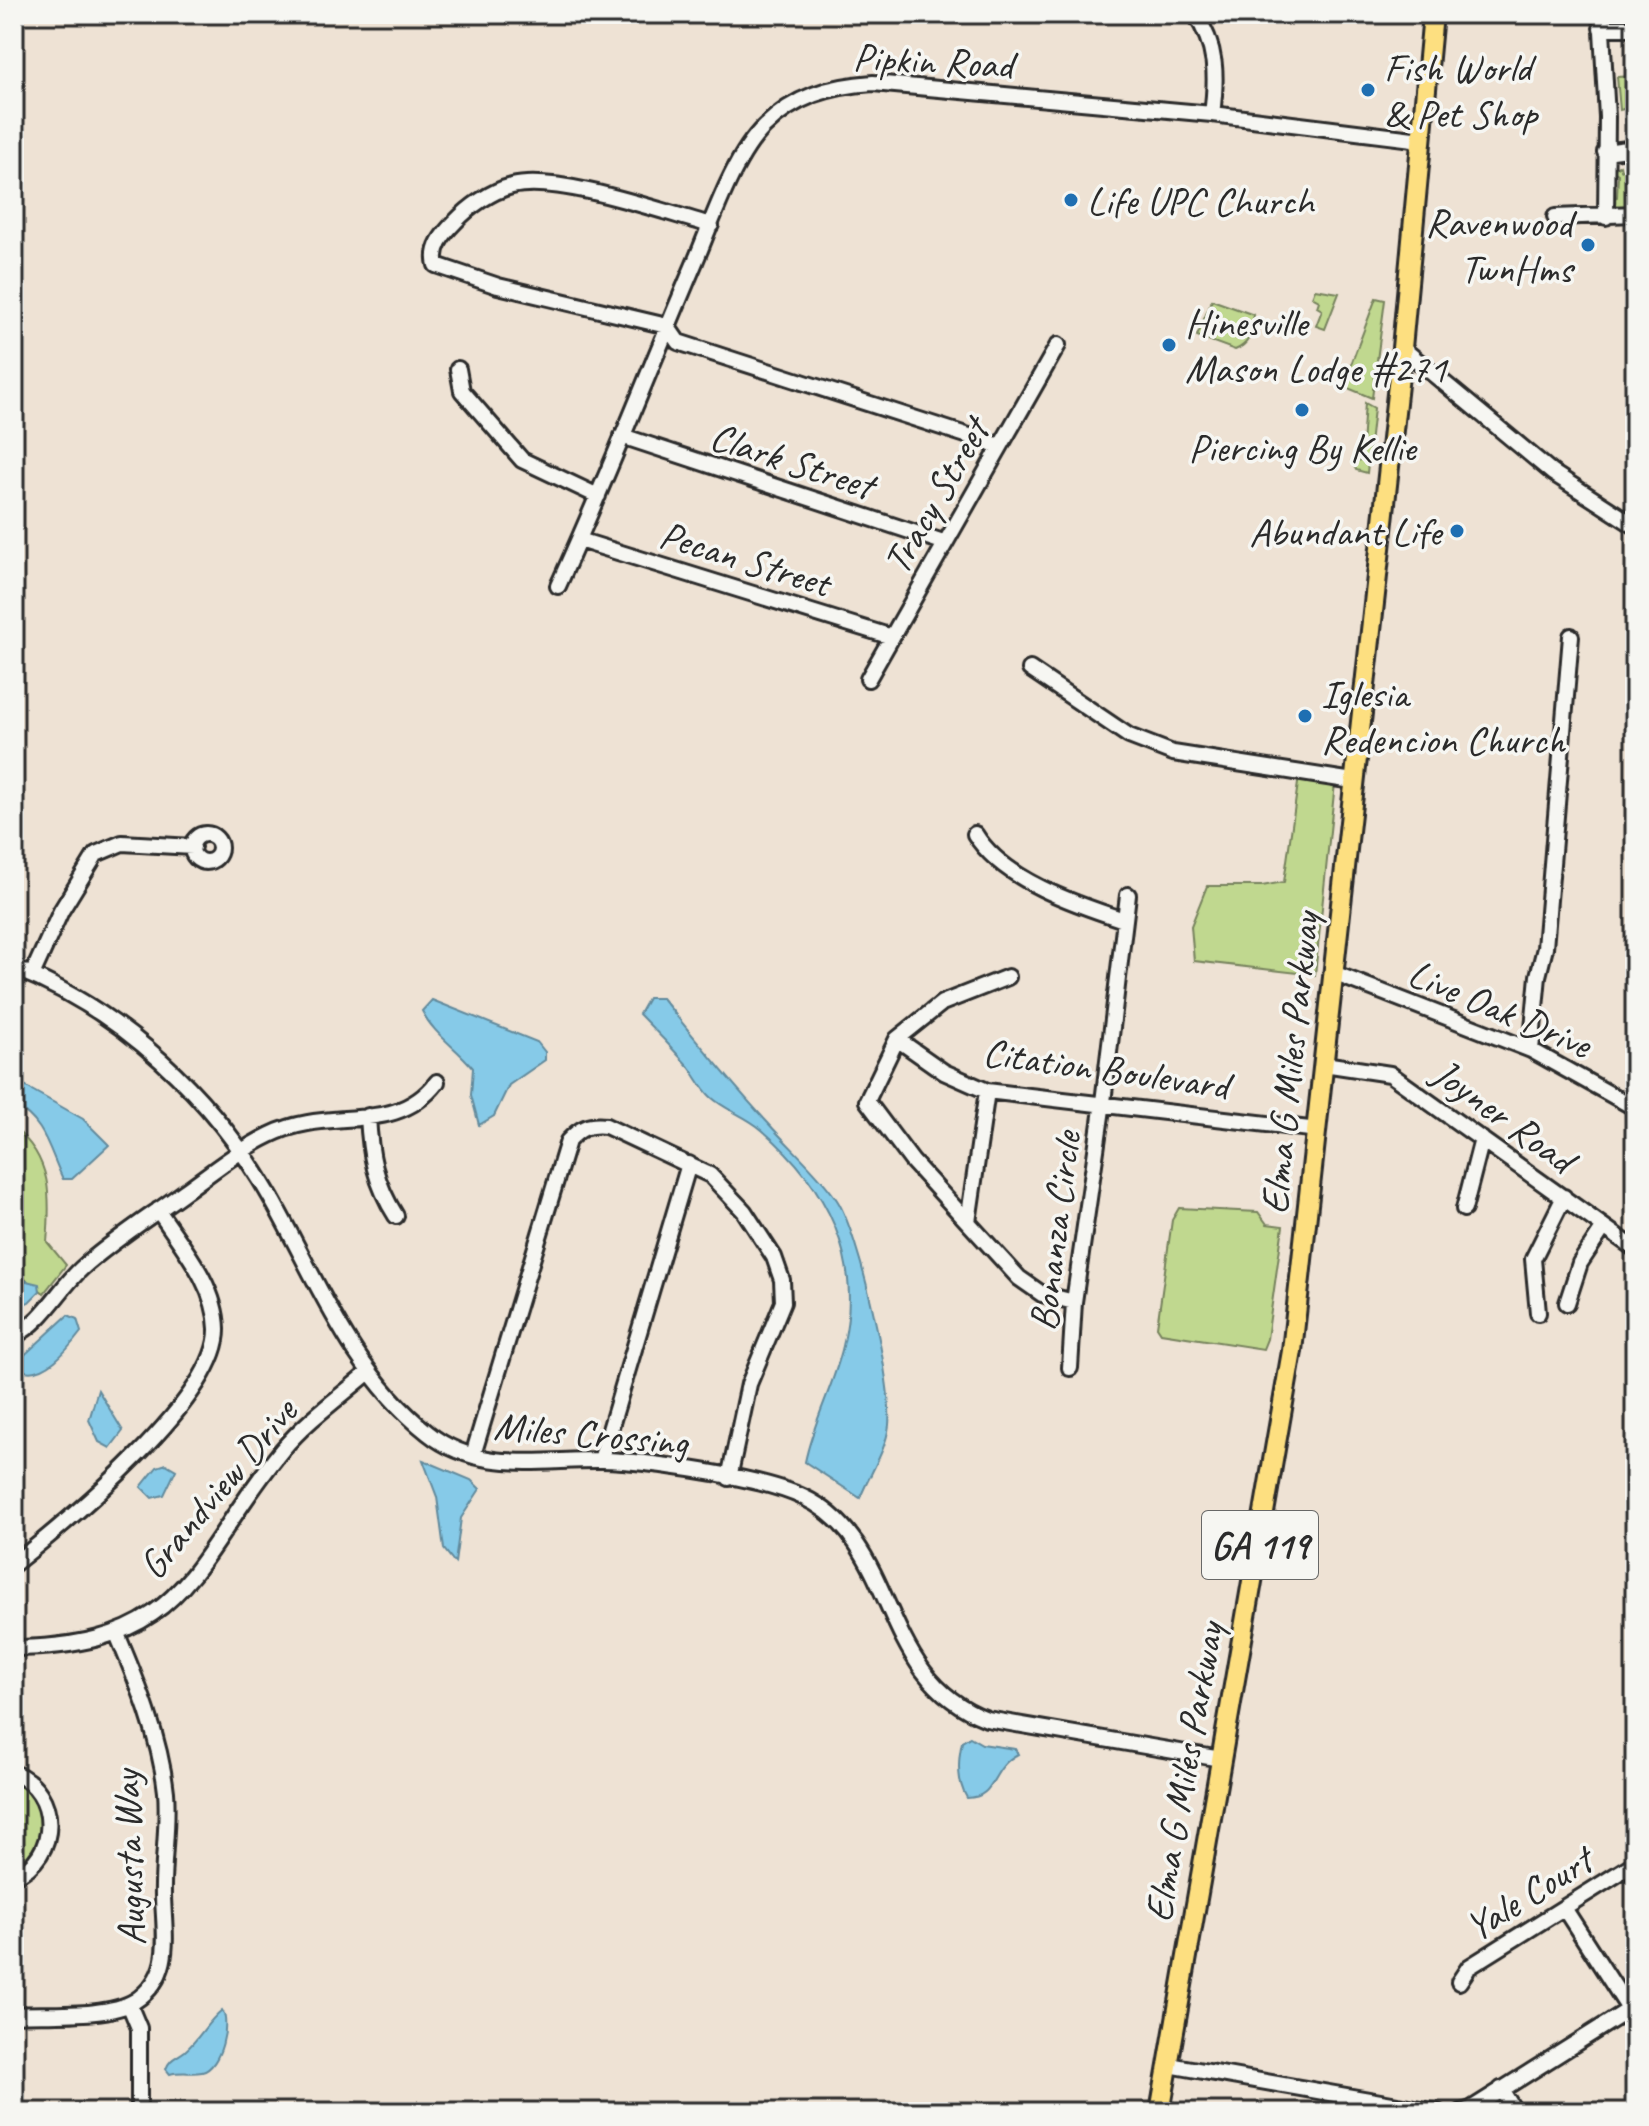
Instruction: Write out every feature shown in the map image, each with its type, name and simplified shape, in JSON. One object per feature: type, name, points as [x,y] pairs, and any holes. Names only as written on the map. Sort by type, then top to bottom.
[{"type":"main road","name":"Elma G Miles Parkway","points":[[1160,2112],[1280,1436],[1336,974],[1353,781],[1402,348],[1433,14]]},
{"type":"street","points":[[1195,14],[1206,31],[1217,78],[1212,114]]},
{"type":"street","points":[[1606,217],[1607,117],[1601,21],[1635,28]]},
{"type":"street","name":"Pipkin Road","points":[[558,586],[711,225],[748,148],[761,130],[781,112],[836,86],[873,83],[1212,114],[1421,140]]},
{"type":"street","points":[[1605,152],[1635,148]]},
{"type":"street","points":[[711,225],[570,187],[513,185],[460,217],[436,248],[436,265],[478,280],[667,326],[678,342],[1000,446]]},
{"type":"street","points":[[1555,217],[1635,214]]},
{"type":"street","name":"Tracy Street","points":[[868,679],[943,542],[1058,345]]},
{"type":"street","points":[[1402,348],[1553,473],[1635,526]]},
{"type":"street","points":[[458,369],[462,391],[522,460],[598,496]]},
{"type":"street","name":"Clark Street","points":[[622,436],[943,542]]},
{"type":"street","name":"Pecan Street","points":[[579,540],[892,637]]},
{"type":"street","points":[[1531,1050],[1538,976],[1545,948],[1571,636]]},
{"type":"street","points":[[1030,669],[1129,736],[1173,753],[1353,781]]},
{"type":"street","points":[[975,834],[986,853],[1062,899],[1124,920]]},
{"type":"street","points":[[32,975],[61,911],[96,854],[122,843],[193,847]]},
{"type":"street","name":"Bonanza Circle","points":[[1070,1368],[1074,1302],[1103,1102],[1128,895]]},
{"type":"street","name":"Miles Crossing","points":[[14,968],[51,982],[162,1061],[198,1097],[241,1151],[270,1197],[323,1301],[369,1372],[429,1434],[473,1455],[501,1462],[601,1460],[729,1478],[805,1497],[847,1528],[866,1559],[914,1661],[931,1684],[968,1712],[1014,1724],[1221,1759]]},
{"type":"street","name":"Live Oak Drive","points":[[1336,974],[1531,1050],[1635,1108]]},
{"type":"street","points":[[1008,977],[942,1003],[897,1039],[867,1101],[912,1161],[1029,1287],[1074,1302]]},
{"type":"street","name":"Citation Boulevard","points":[[897,1039],[952,1076],[987,1091],[1103,1102],[1318,1130]]},
{"type":"street","name":"Joyner Road","points":[[1324,1064],[1390,1074],[1635,1249]]},
{"type":"street","points":[[14,1336],[47,1312],[93,1259],[241,1151],[308,1120],[387,1116],[407,1110],[425,1098],[437,1082]]},
{"type":"street","points":[[968,1222],[987,1091]]},
{"type":"street","points":[[368,1116],[370,1156],[376,1180],[396,1216]]},
{"type":"street","points":[[473,1455],[568,1141],[578,1129],[592,1124],[606,1126],[710,1175],[765,1239],[782,1280],[783,1302],[749,1384],[729,1478]]},
{"type":"street","points":[[1464,1209],[1482,1139]]},
{"type":"street","points":[[601,1460],[689,1164]]},
{"type":"street","points":[[1538,1313],[1533,1259],[1564,1197]]},
{"type":"street","points":[[14,1564],[133,1460],[191,1389],[210,1360],[217,1331],[212,1302],[199,1272],[158,1210]]},
{"type":"street","points":[[1567,1303],[1580,1263],[1604,1227]]},
{"type":"street","name":"Grandview Drive","points":[[14,1648],[73,1644],[117,1634],[156,1611],[191,1580],[283,1449],[369,1372]]},
{"type":"street","name":"Augusta Way","points":[[14,2015],[108,2010],[129,2004],[152,1986],[165,1955],[163,1897],[167,1812],[163,1773],[145,1706],[117,1634]]},
{"type":"street","points":[[14,1773],[38,1791],[46,1805],[49,1825],[40,1855],[14,1876]]},
{"type":"street","name":"Yale Court","points":[[1459,1982],[1469,1967],[1635,1863]]},
{"type":"street","points":[[1461,2112],[1632,2007],[1564,1908]]},
{"type":"street","points":[[129,2004],[139,2028],[139,2112]]},
{"type":"street","points":[[1169,2065],[1438,2112]]},
{"type":"street","points":[[1501,2089],[1515,2112]]},
{"type":"green space","points":[[1635,76],[1635,106],[1620,110],[1617,77]]},
{"type":"green space","points":[[1620,165],[1621,170],[1635,167],[1635,207],[1614,208],[1608,199],[1617,197],[1618,174],[1612,170]]},
{"type":"green space","points":[[1315,289],[1339,293],[1325,329],[1316,326],[1322,310],[1317,307],[1319,301],[1312,297]]},
{"type":"green space","points":[[1376,298],[1385,300],[1372,398],[1343,386]]},
{"type":"green space","points":[[1212,300],[1254,315],[1250,336],[1241,347],[1235,350],[1197,336]]},
{"type":"green space","points":[[1365,403],[1374,408],[1367,473],[1356,470],[1352,461],[1361,460]]},
{"type":"green space","points":[[1299,776],[1335,783],[1315,975],[1194,961],[1191,926],[1207,886],[1262,886],[1284,882]]},
{"type":"green space","points":[[14,1128],[36,1152],[42,1165],[49,1209],[47,1242],[66,1265],[44,1293],[14,1271]]},
{"type":"green space","points":[[1179,1208],[1258,1212],[1267,1224],[1283,1226],[1263,1349],[1161,1333],[1157,1327],[1172,1220]]},
{"type":"green space","points":[[14,1780],[37,1801],[44,1829],[36,1853],[14,1871]]},
{"type":"water","points":[[648,998],[662,998],[741,1092],[822,1180],[846,1218],[873,1310],[889,1405],[885,1444],[860,1498],[805,1462],[839,1361],[848,1314],[844,1254],[835,1226],[822,1200],[785,1152],[756,1125],[711,1097],[689,1067],[639,1014]]},
{"type":"water","points":[[432,1000],[537,1042],[545,1052],[545,1060],[509,1085],[494,1116],[479,1125],[471,1095],[473,1068],[439,1034],[422,1011]]},
{"type":"water","points":[[14,1080],[83,1119],[109,1145],[72,1179],[63,1179],[39,1128],[33,1119],[14,1105]]},
{"type":"water","points":[[14,1278],[39,1284],[40,1291],[29,1302],[14,1308]]},
{"type":"water","points":[[68,1315],[77,1319],[81,1332],[70,1346],[55,1361],[39,1370],[21,1370],[19,1360]]},
{"type":"water","points":[[98,1390],[123,1431],[110,1448],[99,1442],[89,1420]]},
{"type":"water","points":[[423,1460],[471,1480],[480,1489],[461,1518],[455,1563],[444,1549],[437,1497]]},
{"type":"water","points":[[166,1464],[176,1470],[164,1495],[152,1498],[141,1487],[157,1467]]},
{"type":"water","points":[[970,1737],[982,1744],[1015,1749],[1018,1754],[1002,1767],[984,1793],[967,1798],[961,1785],[959,1763],[962,1742]]},
{"type":"water","points":[[222,2010],[225,2034],[219,2054],[209,2069],[170,2074],[166,2069],[169,2063],[190,2046]]},
{"type":"place","name":"Fish World & Pet Shop","points":[[1368,90]]},
{"type":"place","name":"Life UPC Church","points":[[1071,200]]},
{"type":"place","name":"Ravenwood TwnHms","points":[[1588,245]]},
{"type":"place","name":"Hinesville Mason Lodge #271","points":[[1169,345]]},
{"type":"place","name":"Piercing By Kellie","points":[[1302,410]]},
{"type":"place","name":"Abundant Life","points":[[1457,531]]},
{"type":"place","name":"Iglesia Redencion Church","points":[[1305,716]]}]
